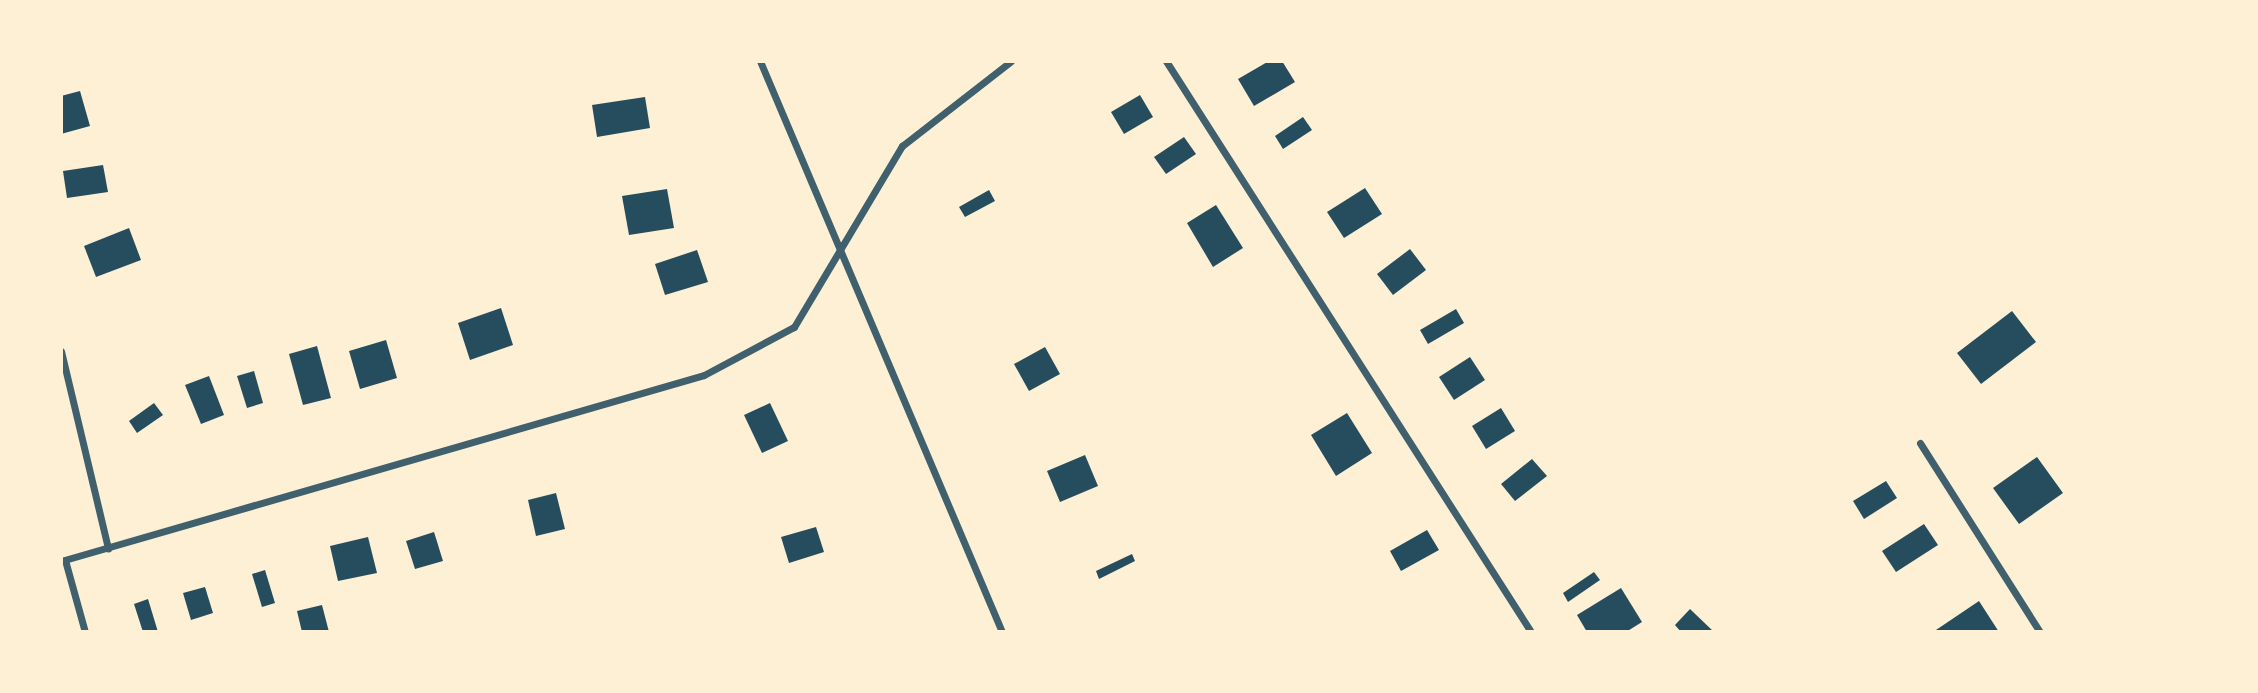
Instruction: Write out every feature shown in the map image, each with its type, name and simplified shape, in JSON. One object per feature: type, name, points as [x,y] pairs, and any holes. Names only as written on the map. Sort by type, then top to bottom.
[{"type":"street","points":[[760,61],[844,250],[1002,632]]},
{"type":"street","points":[[85,632],[63,560],[704,375],[794,327],[844,250],[902,146],[1011,61]]},
{"type":"street","points":[[1166,61],[1531,632]]},
{"type":"street","points":[[61,351],[108,548]]},
{"type":"street","points":[[1920,443],[2040,632]]},
{"type":"building","points":[[1269,61],[1282,61],[1295,82],[1254,106],[1238,79]]},
{"type":"building","points":[[80,91],[90,126],[61,134],[61,96]]},
{"type":"building","points":[[1140,95],[1153,117],[1124,134],[1111,112]]},
{"type":"building","points":[[645,97],[650,128],[597,137],[592,105]]},
{"type":"building","points":[[1303,117],[1312,130],[1283,149],[1275,136]]},
{"type":"building","points":[[1184,137],[1196,154],[1166,174],[1154,157]]},
{"type":"building","points":[[103,165],[108,192],[67,198],[63,171]]},
{"type":"building","points":[[1365,188],[1382,214],[1344,238],[1327,212]]},
{"type":"building","points":[[667,189],[674,228],[629,235],[622,196]]},
{"type":"building","points":[[989,190],[995,201],[965,217],[959,207]]},
{"type":"building","points":[[1216,205],[1243,248],[1213,267],[1187,223]]},
{"type":"building","points":[[129,228],[141,260],[96,277],[84,246]]},
{"type":"building","points":[[1410,249],[1426,270],[1393,295],[1377,274]]},
{"type":"building","points":[[697,250],[708,282],[665,295],[655,264]]},
{"type":"building","points":[[501,308],[513,345],[470,360],[458,323]]},
{"type":"building","points":[[1456,309],[1464,323],[1428,344],[1420,330]]},
{"type":"building","points":[[2012,311],[2036,342],[1981,384],[1957,353]]},
{"type":"building","points":[[386,340],[397,378],[360,389],[349,351]]},
{"type":"building","points":[[317,346],[331,398],[303,405],[289,354]]},
{"type":"building","points":[[1045,347],[1060,374],[1029,391],[1014,364]]},
{"type":"building","points":[[1470,357],[1485,380],[1454,400],[1439,377]]},
{"type":"building","points":[[254,371],[263,403],[247,408],[237,376]]},
{"type":"building","points":[[209,376],[224,415],[201,424],[185,385]]},
{"type":"building","points":[[154,403],[163,415],[137,433],[129,421]]},
{"type":"building","points":[[770,403],[788,441],[762,453],[744,415]]},
{"type":"building","points":[[1501,408],[1515,431],[1486,449],[1472,426]]},
{"type":"building","points":[[1347,413],[1372,453],[1336,476],[1311,435]]},
{"type":"building","points":[[1085,455],[1098,486],[1060,502],[1047,471]]},
{"type":"building","points":[[2037,457],[2063,493],[2019,524],[1993,488]]},
{"type":"building","points":[[1532,459],[1547,476],[1515,501],[1501,484]]},
{"type":"building","points":[[1886,481],[1897,498],[1864,519],[1853,501]]},
{"type":"building","points":[[556,493],[565,529],[536,536],[528,500]]},
{"type":"building","points":[[1924,524],[1938,545],[1896,572],[1882,551]]},
{"type":"building","points":[[816,527],[824,552],[789,563],[781,537]]},
{"type":"building","points":[[1427,530],[1439,550],[1401,571],[1390,551]]},
{"type":"building","points":[[434,532],[443,561],[415,569],[406,541]]},
{"type":"building","points":[[368,537],[377,573],[338,581],[330,546]]},
{"type":"building","points":[[1132,554],[1135,561],[1099,579],[1096,571]]},
{"type":"building","points":[[265,570],[275,603],[262,607],[252,574]]},
{"type":"building","points":[[1594,572],[1600,580],[1568,602],[1563,593]]},
{"type":"building","points":[[205,587],[213,613],[191,620],[183,593]]},
{"type":"building","points":[[1621,588],[1642,622],[1626,632],[1587,632],[1577,615]]},
{"type":"building","points":[[148,599],[158,632],[143,632],[134,604]]},
{"type":"building","points":[[1979,601],[1999,632],[1933,632]]},
{"type":"building","points":[[322,605],[329,632],[302,632],[297,611]]},
{"type":"building","points":[[1690,609],[1714,632],[1681,632],[1675,625]]}]
